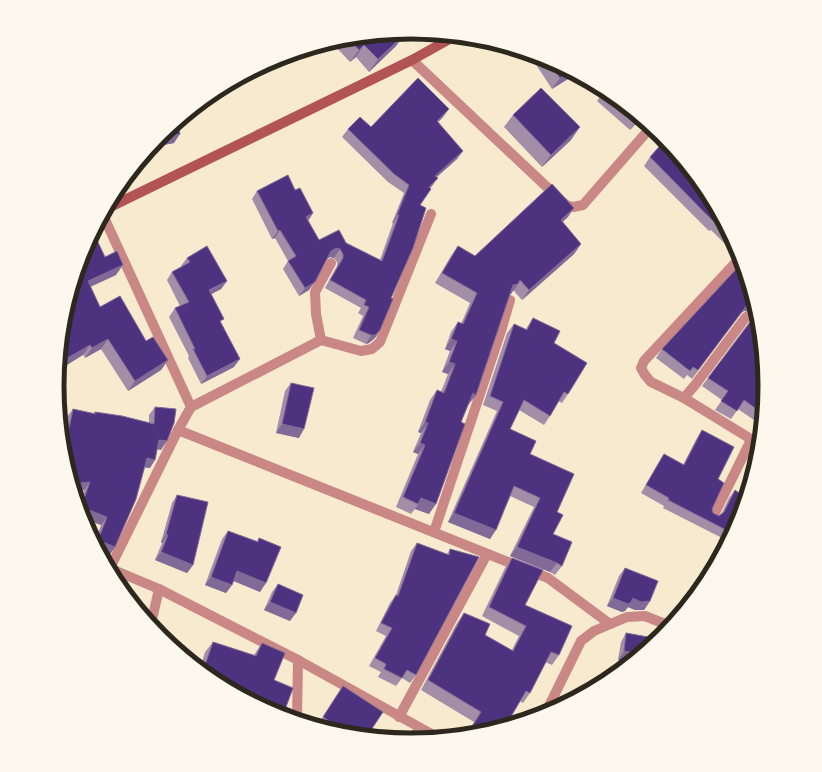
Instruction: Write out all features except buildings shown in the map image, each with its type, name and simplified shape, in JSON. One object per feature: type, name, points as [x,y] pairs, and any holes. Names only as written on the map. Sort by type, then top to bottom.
[{"type":"street","points":[[115,205],[412,60],[446,41]]},
{"type":"street","points":[[412,60],[566,205],[573,207],[583,204],[647,132]]},
{"type":"street","points":[[112,562],[191,407],[321,340],[361,351],[372,349],[380,342],[431,214]]},
{"type":"street","points":[[106,221],[191,407]]},
{"type":"street","points":[[321,340],[316,314],[315,292],[331,262]]},
{"type":"street","points":[[736,263],[644,361],[642,368],[645,375],[651,382],[684,398],[753,441]]},
{"type":"street","points":[[434,532],[510,300]]},
{"type":"street","points":[[684,398],[695,386],[746,317]]},
{"type":"street","points":[[178,430],[548,578],[610,624]]},
{"type":"street","points":[[713,517],[752,447]]},
{"type":"street","points":[[399,717],[487,554]]},
{"type":"street","points":[[118,572],[159,589],[298,660],[427,732]]},
{"type":"street","points":[[152,617],[159,589]]},
{"type":"street","points":[[550,704],[581,641],[594,631],[627,617],[646,616],[664,623]]},
{"type":"street","points":[[297,714],[298,660]]}]
